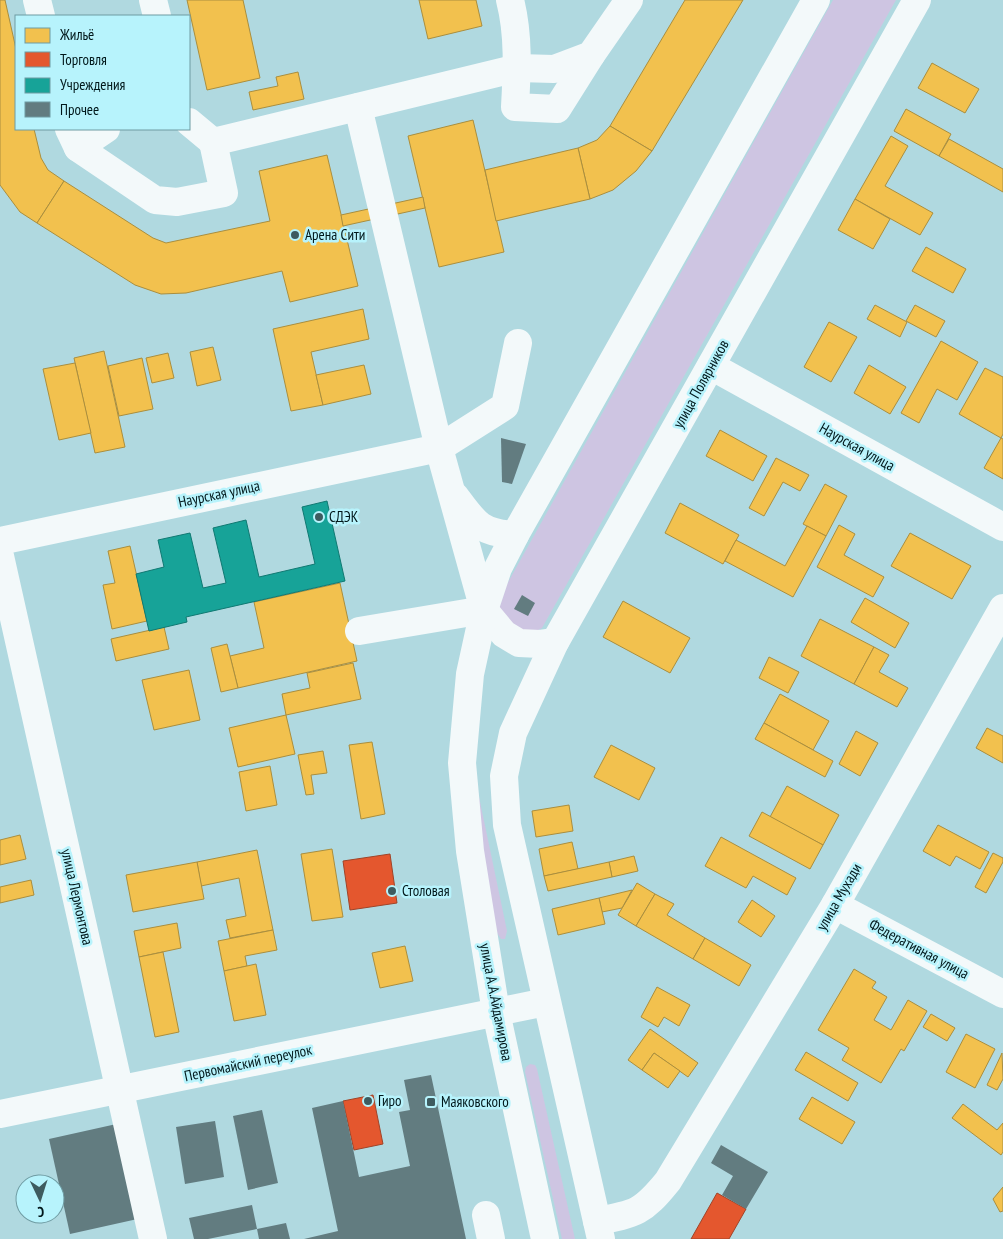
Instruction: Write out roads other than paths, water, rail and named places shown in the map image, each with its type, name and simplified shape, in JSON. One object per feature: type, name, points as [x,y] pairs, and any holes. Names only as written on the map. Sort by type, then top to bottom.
[{"type":"street","points":[[37,0],[41,15]]},
{"type":"street","points":[[153,0],[157,15]]},
{"type":"street","points":[[510,0],[514,17],[518,68],[515,108],[557,109],[629,0]]},
{"type":"street","points":[[484,610],[498,568],[515,535],[816,0]]},
{"type":"street","name":"улица Полярников","points":[[546,1002],[507,825],[504,776],[513,734],[555,642],[917,0]]},
{"type":"street","points":[[213,142],[518,68],[554,68],[592,55]]},
{"type":"street","points":[[358,107],[449,488],[484,610],[504,634],[519,642],[540,644],[555,642]]},
{"type":"street","points":[[73,138],[155,200],[177,202],[224,194],[213,142],[190,123]]},
{"type":"street","points":[[73,138],[102,130]]},
{"type":"street","points":[[439,448],[505,406],[518,343]]},
{"type":"street","name":"Наурская улица","points":[[711,366],[1003,527]]},
{"type":"street","name":"Наурская улица","points":[[0,541],[439,448]]},
{"type":"street","points":[[449,488],[474,521],[495,534],[515,535]]},
{"type":"street","name":"улица Лермонтова","points":[[0,556],[121,1089],[153,1239]]},
{"type":"street","name":"улица Мухади","points":[[599,1230],[650,1204],[668,1181],[835,905],[1003,608]]},
{"type":"street","points":[[359,631],[484,610]]},
{"type":"street","name":"улица А.А.Айдамирова","points":[[484,610],[470,674],[462,763],[470,851],[496,1012],[545,1239]]},
{"type":"street","name":"Федеративная улица","points":[[835,905],[1003,994]]},
{"type":"street","points":[[546,1002],[599,1230]]},
{"type":"street","name":"Первомайский переулок","points":[[0,1114],[546,1002]]},
{"type":"place","name":"Арена Сити","points":[[295,235]]},
{"type":"place","name":"СДЭК","points":[[319,517]]},
{"type":"place","name":"Столовая","points":[[392,891]]},
{"type":"place","name":"Гиро","points":[[368,1101]]},
{"type":"place","name":"Маяковского","points":[[431,1102]]}]
